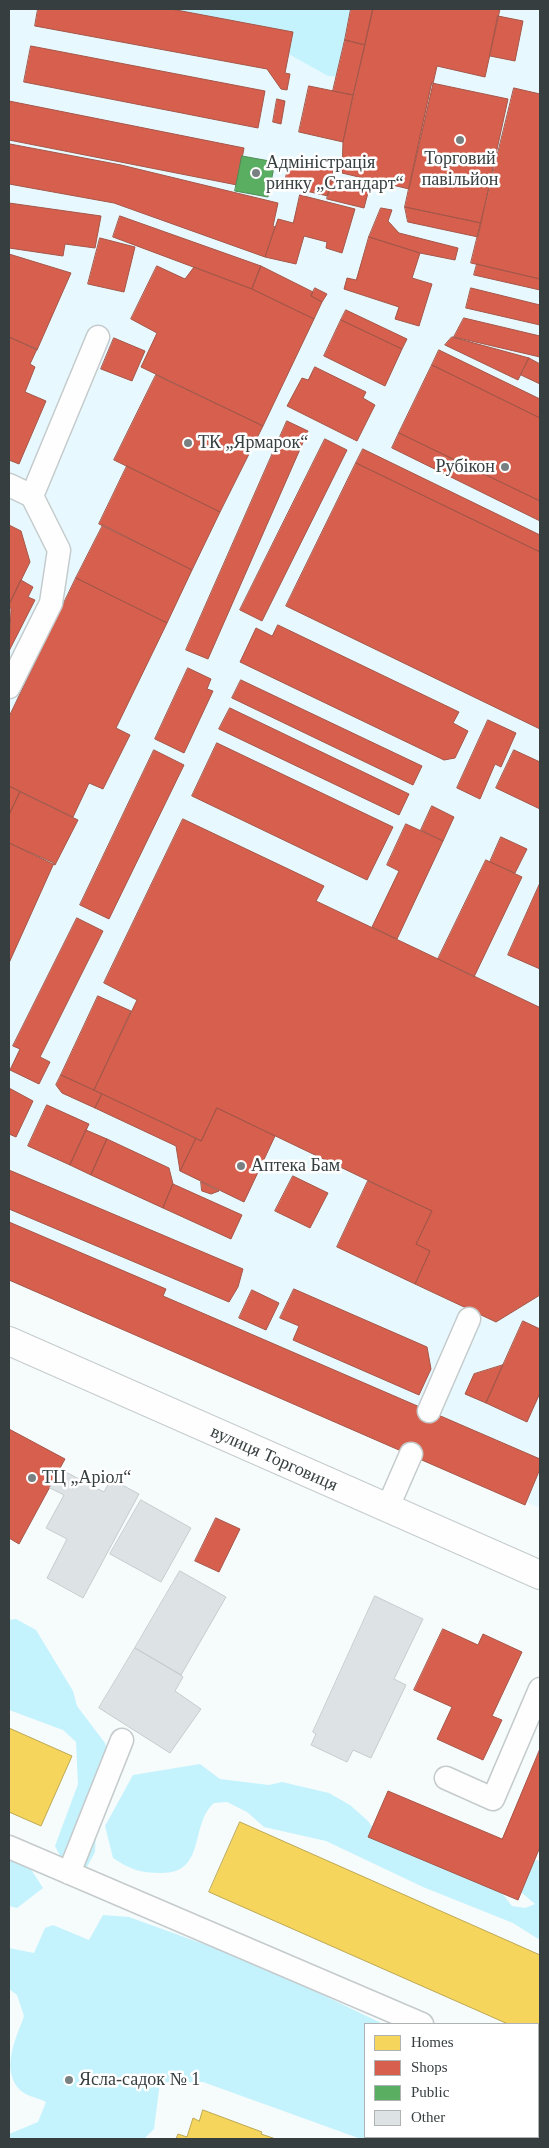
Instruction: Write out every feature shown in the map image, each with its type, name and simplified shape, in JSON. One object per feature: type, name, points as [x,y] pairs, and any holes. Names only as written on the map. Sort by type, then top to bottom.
[{"type":"main road","name":"вулиця Торговиця","points":[[9,1340],[387,1510],[540,1575]]},
{"type":"lane","points":[[32,496],[98,337]]},
{"type":"lane","points":[[9,485],[32,496],[59,550],[51,603],[9,687]]},
{"type":"lane","points":[[429,1411],[468,1319]]},
{"type":"lane","points":[[387,1510],[412,1454]]},
{"type":"lane","points":[[446,1778],[493,1799],[540,1689]]},
{"type":"lane","points":[[69,1873],[122,1740]]},
{"type":"lane","points":[[9,1847],[420,2023]]},
{"type":"shaded area","points":[[9,9],[540,9],[540,1508],[9,1281]]},
{"type":"shaded area","points":[[164,9],[356,9],[346,77],[328,76],[278,48]]},
{"type":"shaded area","points":[[16,1619],[36,1630],[73,1691],[77,1706],[105,1743],[109,1757],[97,1813],[95,1852],[87,1867],[63,1862],[55,1846],[78,1784],[76,1742],[63,1730],[9,1710],[9,1620]]},
{"type":"shaded area","points":[[200,1764],[220,1779],[269,1785],[282,1782],[329,1793],[350,1805],[368,1821],[382,1841],[391,1847],[478,1876],[498,1888],[512,1906],[525,1908],[535,1904],[510,1883],[514,1863],[538,1860],[540,1862],[540,1940],[513,1923],[423,1887],[326,1841],[264,1827],[247,1812],[227,1802],[214,1803],[206,1812],[191,1857],[185,1866],[175,1871],[160,1873],[141,1871],[130,1868],[113,1858],[105,1826],[133,1775]]},
{"type":"shaded area","points":[[9,1856],[27,1863],[43,1888],[17,1908],[9,1906]]},
{"type":"shaded area","points":[[103,1915],[129,1917],[259,1964],[381,2023],[364,2023],[364,2138],[539,2138],[540,2092],[540,2139],[361,2139],[203,2082],[160,2082],[154,2129],[144,2139],[9,2139],[9,2134],[38,2122],[46,2102],[20,2090],[14,2082],[11,2073],[10,2063],[14,2044],[24,2016],[17,1995],[9,1989],[9,1948],[34,1953],[45,1928],[53,1925],[89,1940]]},
{"type":"building: Homes","points":[[9,1728],[72,1756],[41,1826],[9,1812]]},
{"type":"building: Homes","points":[[240,1822],[540,1955],[540,2038],[539,2023],[506,2023],[209,1892]]},
{"type":"building: Homes","points":[[203,2110],[276,2139],[176,2139],[178,2134],[187,2137],[193,2118],[199,2121]]},
{"type":"building: Shops","points":[[38,9],[171,9],[293,32],[285,73],[290,74],[287,90],[281,89],[267,69],[35,26]]},
{"type":"building: Shops","points":[[351,9],[373,9],[365,45],[345,40]]},
{"type":"building: Shops","points":[[373,9],[500,9],[485,77],[437,66],[409,189],[342,173],[343,142]]},
{"type":"building: Shops","points":[[498,16],[523,21],[515,61],[490,56]]},
{"type":"building: Shops","points":[[345,40],[365,45],[353,95],[333,91]]},
{"type":"building: Shops","points":[[31,46],[265,91],[258,128],[24,82]]},
{"type":"building: Shops","name":"Торговий павільйон","points":[[432,83],[508,99],[481,223],[405,207]]},
{"type":"building: Shops","points":[[309,86],[353,95],[343,142],[299,132]]},
{"type":"building: Shops","points":[[514,88],[540,94],[540,279],[471,263]]},
{"type":"building: Shops","points":[[277,99],[285,101],[281,124],[273,122]]},
{"type":"building: Shops","points":[[9,101],[244,148],[237,185],[9,140]]},
{"type":"building: Shops","points":[[10,144],[121,165],[278,203],[273,226],[275,227],[265,257],[114,203],[9,184]]},
{"type":"building: Shops","points":[[290,160],[333,169],[328,196],[284,186]]},
{"type":"building: Shops","points":[[331,181],[369,189],[364,208],[327,199]]},
{"type":"building: Shops","points":[[300,195],[355,209],[342,253],[326,248],[327,242],[304,236],[296,264],[265,257],[278,219],[293,223]]},
{"type":"building: Shops","points":[[9,203],[101,216],[95,248],[65,244],[63,256],[9,248]]},
{"type":"building: Shops","points":[[405,207],[481,223],[478,237],[408,222]]},
{"type":"building: Shops","points":[[381,208],[392,210],[388,221],[399,233],[458,248],[455,260],[420,253],[369,237]]},
{"type":"building: Shops","points":[[120,216],[261,266],[252,289],[113,237]]},
{"type":"building: Shops","points":[[369,237],[420,253],[412,278],[432,284],[419,326],[395,319],[399,307],[344,289],[347,278],[356,280]]},
{"type":"building: Shops","points":[[100,238],[135,247],[124,292],[88,284]]},
{"type":"building: Shops","points":[[9,254],[71,273],[37,350],[9,337]]},
{"type":"building: Shops","points":[[477,264],[540,279],[540,290],[474,275]]},
{"type":"building: Shops","points":[[157,266],[185,279],[194,267],[252,289],[314,319],[263,426],[141,367],[157,333],[131,319]]},
{"type":"building: Shops","points":[[261,266],[313,292],[311,296],[322,302],[314,319],[252,289]]},
{"type":"building: Shops","points":[[315,288],[327,294],[322,302],[311,296]]},
{"type":"building: Shops","points":[[471,288],[540,305],[540,325],[466,308]]},
{"type":"building: Shops","points":[[346,310],[407,339],[402,349],[341,320]]},
{"type":"building: Shops","points":[[464,318],[540,336],[540,357],[454,337]]},
{"type":"building: Shops","points":[[341,320],[402,349],[385,386],[324,356]]},
{"type":"building: Shops","points":[[9,337],[37,349],[30,364],[35,367],[25,392],[46,401],[19,464],[9,460]]},
{"type":"building: Shops","points":[[452,337],[529,358],[518,380],[445,345]]},
{"type":"building: Shops","points":[[114,338],[145,351],[132,381],[101,369]]},
{"type":"building: Shops","points":[[439,350],[540,399],[540,418],[432,365]]},
{"type":"building: Shops","points":[[529,358],[540,364],[540,384],[521,375]]},
{"type":"building: Shops","name":"Рубікон","points":[[432,365],[540,418],[540,501],[399,433]]},
{"type":"building: Shops","points":[[315,367],[366,392],[363,398],[375,405],[357,441],[287,406],[302,378],[308,380]]},
{"type":"building: Shops","name":"ТК „Ярмарок“","points":[[156,375],[263,426],[220,512],[114,460]]},
{"type":"building: Shops","points":[[287,421],[308,431],[208,659],[186,650]]},
{"type":"building: Shops","points":[[399,433],[540,501],[540,521],[392,448]]},
{"type":"building: Shops","points":[[325,439],[347,450],[262,621],[240,610]]},
{"type":"building: Shops","points":[[363,449],[540,535],[540,552],[356,463]]},
{"type":"building: Shops","points":[[356,463],[540,552],[540,729],[286,606]]},
{"type":"building: Shops","points":[[127,466],[220,512],[192,570],[99,524]]},
{"type":"building: Shops","points":[[9,525],[21,531],[30,562],[9,605]]},
{"type":"building: Shops","points":[[103,525],[192,570],[167,623],[76,578]]},
{"type":"building: Shops","points":[[76,578],[167,623],[116,728],[130,735],[103,789],[89,783],[73,817],[9,786],[9,717]]},
{"type":"building: Shops","points":[[21,580],[33,587],[28,597],[35,600],[9,651],[11,609],[9,605]]},
{"type":"building: Shops","points":[[278,625],[459,712],[453,723],[468,731],[455,758],[444,760],[240,662],[256,628],[272,636]]},
{"type":"building: Shops","points":[[188,668],[211,679],[207,689],[213,691],[184,753],[155,739]]},
{"type":"building: Shops","points":[[241,680],[422,766],[413,785],[232,698]]},
{"type":"building: Shops","points":[[230,708],[409,794],[399,815],[219,729]]},
{"type":"building: Shops","points":[[488,720],[516,733],[501,767],[495,764],[480,799],[457,788]]},
{"type":"building: Shops","points":[[217,743],[393,827],[367,880],[192,796]]},
{"type":"building: Shops","points":[[154,750],[184,765],[109,919],[80,905]]},
{"type":"building: Shops","points":[[514,750],[540,762],[540,809],[496,788]]},
{"type":"building: Shops","points":[[9,786],[20,792],[9,815]]},
{"type":"building: Shops","points":[[20,792],[78,820],[55,865],[9,843],[9,815]]},
{"type":"building: Shops","points":[[432,806],[454,817],[443,841],[421,830]]},
{"type":"building: Shops","points":[[183,819],[324,886],[316,901],[539,1007],[540,1005],[540,1295],[496,1322],[415,1284],[430,1251],[416,1244],[432,1211],[217,1108],[201,1141],[94,1090],[137,1000],[104,983]]},
{"type":"building: Shops","points":[[406,824],[443,841],[397,939],[372,927],[399,871],[387,865]]},
{"type":"building: Shops","points":[[501,837],[527,849],[515,873],[490,862]]},
{"type":"building: Shops","points":[[9,843],[54,863],[9,963]]},
{"type":"building: Shops","points":[[486,860],[522,877],[474,977],[438,959]]},
{"type":"building: Shops","points":[[540,883],[540,969],[508,955]]},
{"type":"building: Shops","points":[[77,918],[103,931],[40,1057],[50,1062],[39,1084],[10,1070],[20,1049],[13,1046]]},
{"type":"building: Shops","points":[[98,996],[131,1011],[94,1090],[61,1075]]},
{"type":"building: Shops","points":[[61,1075],[102,1094],[95,1108],[62,1093],[56,1085]]},
{"type":"building: Shops","points":[[9,1088],[33,1101],[16,1137],[9,1134]]},
{"type":"building: Shops","points":[[102,1094],[196,1138],[180,1171],[176,1146],[95,1108]]},
{"type":"building: Shops","points":[[47,1105],[89,1124],[70,1165],[28,1146]]},
{"type":"building: Shops","points":[[217,1108],[275,1136],[244,1202],[180,1171],[196,1138],[201,1141]]},
{"type":"building: Shops","points":[[86,1130],[107,1139],[91,1175],[70,1165]]},
{"type":"building: Shops","points":[[107,1139],[169,1168],[173,1184],[163,1208],[91,1175]]},
{"type":"building: Shops","points":[[9,1170],[243,1269],[238,1287],[229,1302],[9,1209]]},
{"type":"building: Shops","points":[[293,1176],[328,1193],[310,1228],[275,1211]]},
{"type":"building: Shops","points":[[368,1181],[432,1211],[416,1244],[430,1251],[415,1284],[337,1247]]},
{"type":"building: Shops","points":[[201,1182],[219,1191],[211,1194],[202,1191]]},
{"type":"building: Shops","points":[[173,1184],[242,1215],[231,1239],[163,1208]]},
{"type":"building: Shops","points":[[9,1222],[166,1289],[163,1296],[540,1459],[540,1469],[525,1505],[9,1280]]},
{"type":"building: Shops","points":[[294,1289],[427,1347],[431,1369],[419,1395],[293,1340],[299,1326],[280,1318]]},
{"type":"building: Shops","points":[[252,1290],[279,1303],[266,1330],[239,1318]]},
{"type":"building: Shops","points":[[523,1321],[540,1329],[540,1393],[527,1422],[486,1403]]},
{"type":"building: Shops","points":[[503,1365],[486,1403],[465,1394],[474,1374]]},
{"type":"building: Shops","name":"ТЦ „Аріол“","points":[[9,1429],[65,1459],[19,1544],[9,1538]]},
{"type":"building: Shops","points":[[216,1518],[240,1529],[219,1572],[195,1561]]},
{"type":"building: Shops","points":[[443,1629],[478,1645],[483,1634],[522,1652],[492,1716],[502,1720],[483,1760],[437,1739],[452,1707],[414,1690]]},
{"type":"building: Shops","points":[[540,1749],[540,1847],[518,1900],[368,1837],[388,1791],[502,1839]]},
{"type":"building: Public","name":"Адміністрація ринку „Стандарт“","points":[[242,156],[275,162],[268,197],[235,191]]},
{"type":"building: Other","points":[[60,1469],[104,1492],[111,1479],[139,1494],[83,1598],[47,1578],[67,1539],[46,1528],[64,1495],[50,1488]]},
{"type":"building: Other","points":[[141,1500],[191,1528],[161,1582],[110,1554]]},
{"type":"building: Other","points":[[180,1571],[226,1597],[181,1675],[135,1648]]},
{"type":"building: Other","points":[[375,1596],[423,1619],[394,1679],[406,1685],[371,1758],[353,1750],[347,1762],[311,1745],[316,1734],[313,1732]]},
{"type":"building: Other","points":[[135,1648],[181,1675],[183,1677],[175,1691],[201,1709],[170,1753],[99,1708]]},
{"type":"place","name":"Торговий павільйон","points":[[460,140]]},
{"type":"place","name":"Адміністрація ринку „Стандарт“","points":[[256,173]]},
{"type":"place","name":"ТК „Ярмарок“","points":[[188,443]]},
{"type":"place","name":"Рубікон","points":[[505,467]]},
{"type":"place","name":"Аптека Бам","points":[[241,1166]]},
{"type":"place","name":"ТЦ „Аріол“","points":[[32,1478]]},
{"type":"place","name":"Ясла-садок № 1","points":[[69,2080]]}]
